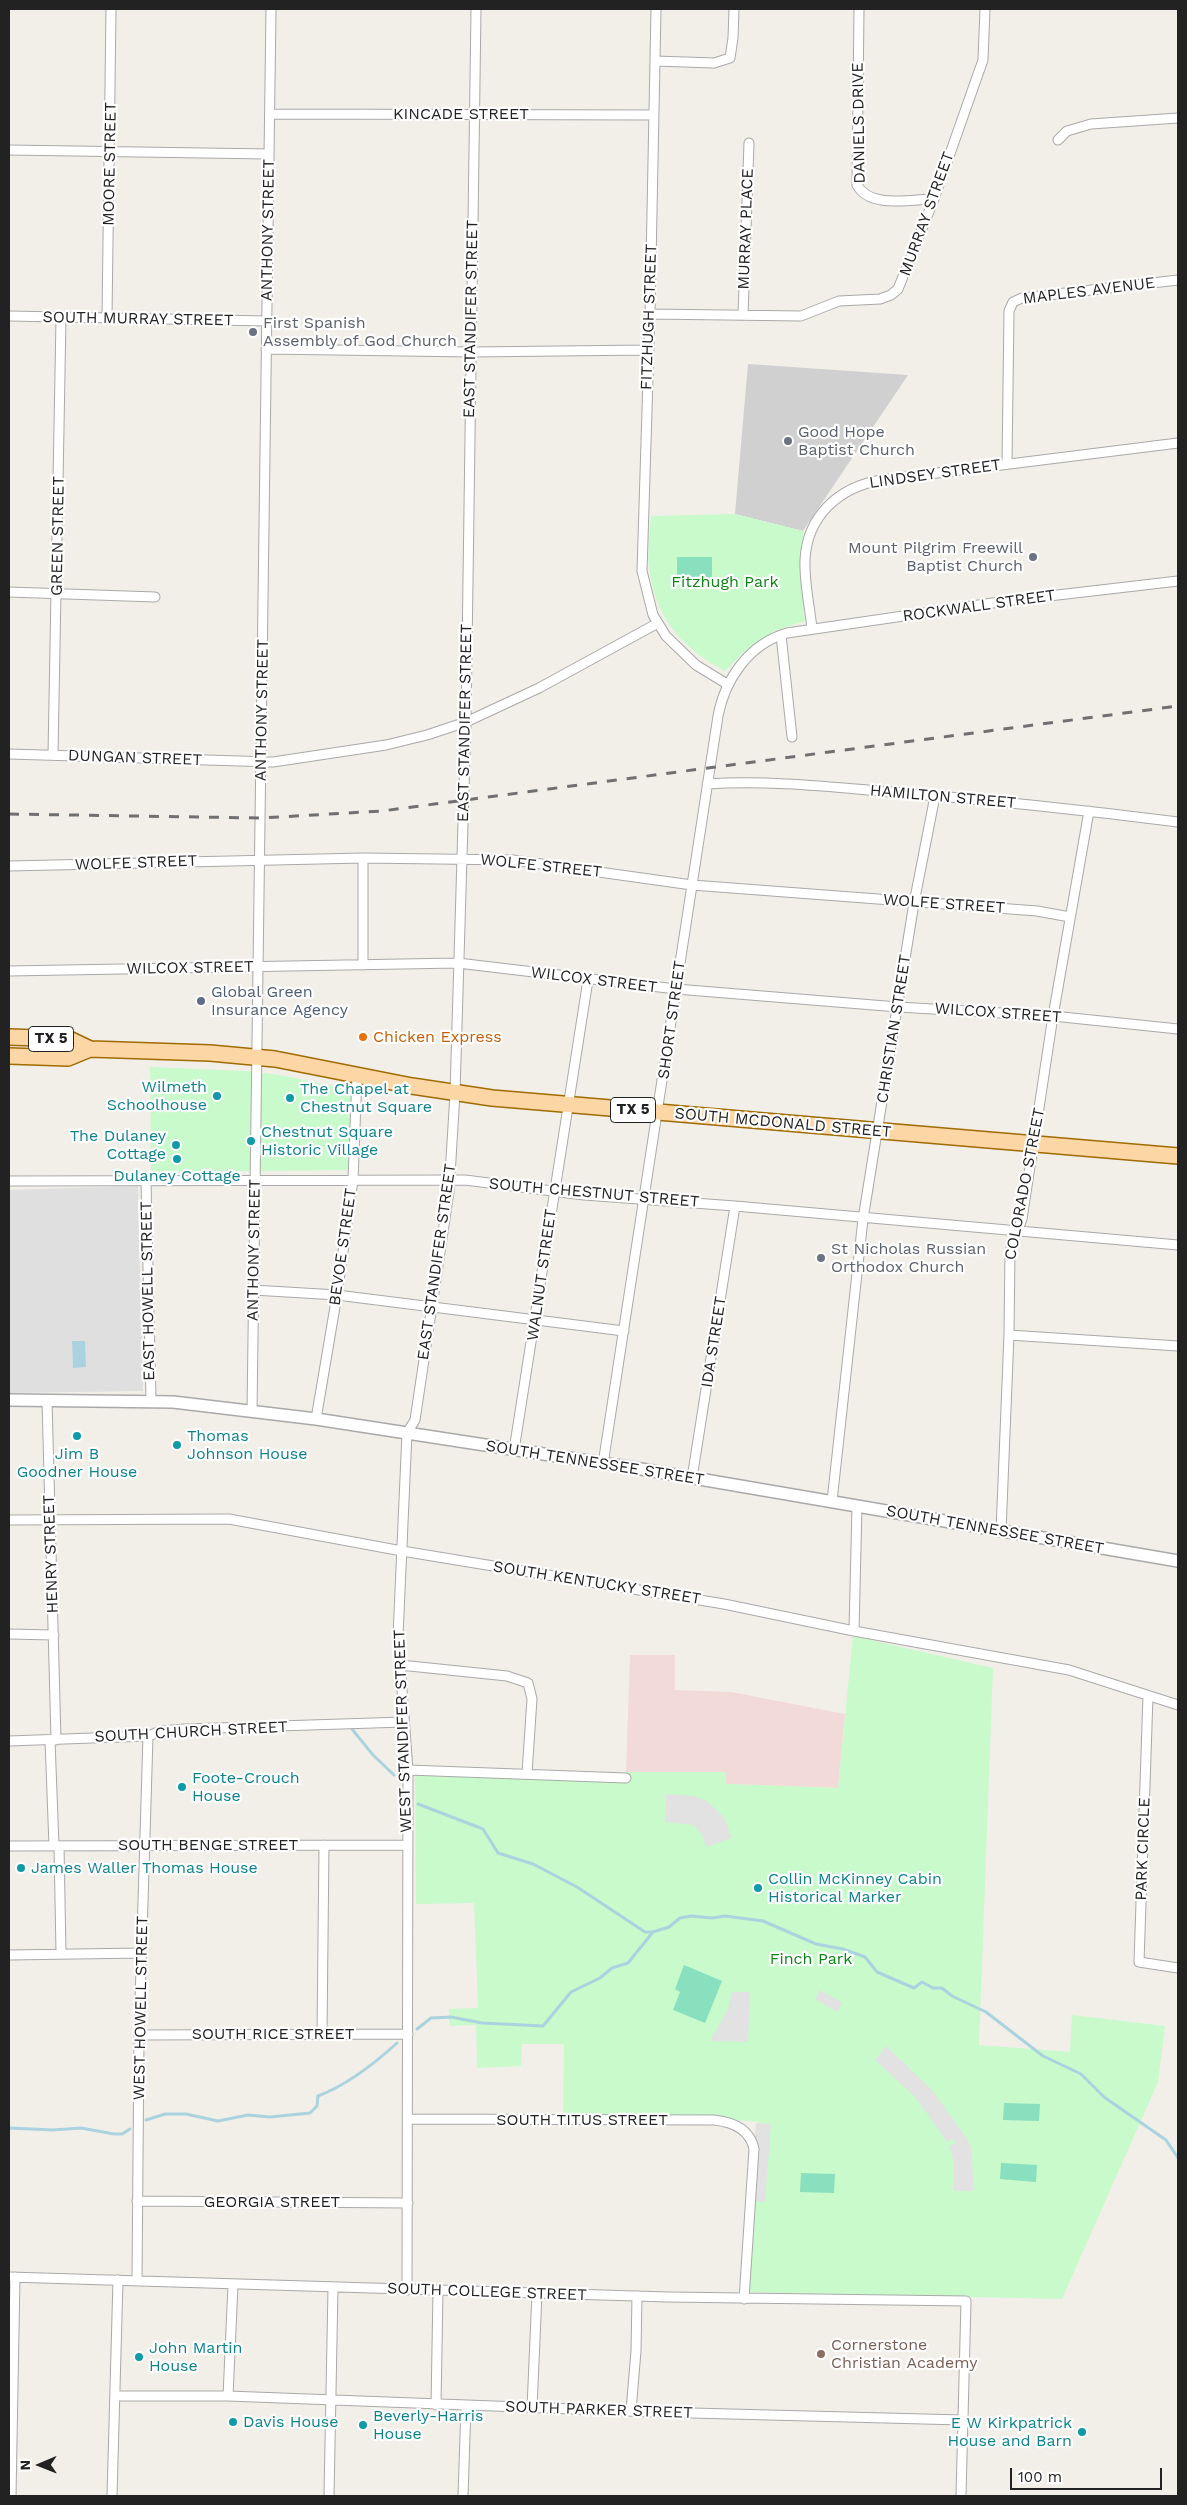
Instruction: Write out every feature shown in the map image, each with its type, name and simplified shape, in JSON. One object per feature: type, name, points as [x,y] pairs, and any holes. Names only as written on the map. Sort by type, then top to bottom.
[{"type":"main road","name":"SOUTH MCDONALD STREET","points":[[9,1037],[69,1039],[90,1049],[210,1053],[257,1057],[455,1093],[1178,1156]]},
{"type":"main road","name":"SOUTH MCDONALD STREET","points":[[9,1056],[68,1058],[90,1049]]},
{"type":"street","name":"MOORE STREET","points":[[107,318],[111,9]]},
{"type":"street","name":"ANTHONY STREET","points":[[252,1411],[271,9]]},
{"type":"street","name":"EAST STANDIFER STREET","points":[[408,1434],[415,1420],[450,1180],[455,1093],[466,722],[476,9]]},
{"type":"street","name":"FITZHUGH STREET","points":[[656,9],[650,314],[641,562],[646,594],[658,623],[671,642],[690,661],[727,684]]},
{"type":"street","points":[[655,61],[714,63],[730,58],[733,47],[734,9]]},
{"type":"street","name":"DANIELS DRIVE","points":[[859,9],[857,185],[861,192],[876,200],[934,199]]},
{"type":"street","name":"MURRAY STREET","points":[[650,314],[801,316],[839,301],[880,299],[891,295],[903,280],[983,60],[985,9]]},
{"type":"street","name":"KINCADE STREET","points":[[270,114],[653,115]]},
{"type":"street","points":[[1058,140],[1067,130],[1091,124],[1178,118]]},
{"type":"street","name":"MURRAY PLACE","points":[[743,315],[749,143]]},
{"type":"street","points":[[9,150],[110,150],[269,154]]},
{"type":"street","name":"MAPLES AVENUE","points":[[1007,464],[1009,311],[1013,302],[1022,298],[1178,280]]},
{"type":"street","name":"SOUTH MURRAY STREET","points":[[9,316],[267,321]]},
{"type":"street","name":"GREEN STREET","points":[[53,755],[61,318]]},
{"type":"street","points":[[266,349],[471,352],[648,350]]},
{"type":"street","name":"LINDSEY STREET","points":[[812,629],[805,573],[806,553],[814,526],[831,502],[850,489],[873,481],[1178,443]]},
{"type":"street","name":"ROCKWALL STREET","points":[[707,784],[719,709],[727,684],[746,659],[765,644],[781,635],[1006,601],[1178,581]]},
{"type":"street","points":[[9,592],[155,597]]},
{"type":"street","points":[[262,762],[278,762],[386,744],[427,735],[466,722],[539,688],[658,623]]},
{"type":"street","points":[[781,635],[792,737]]},
{"type":"street","name":"DUNGAN STREET","points":[[9,754],[262,762]]},
{"type":"street","name":"HAMILTON STREET","points":[[707,784],[760,782],[935,796],[1178,822]]},
{"type":"street","name":"SHORT STREET","points":[[603,1464],[707,784]]},
{"type":"street","name":"CHRISTIAN STREET","points":[[832,1501],[863,1219],[914,903],[935,796]]},
{"type":"street","name":"COLORADO STREET","points":[[1001,1531],[1009,1335],[1010,1251],[1022,1219],[1053,1016],[1089,811]]},
{"type":"street","points":[[363,858],[363,965]]},
{"type":"street","name":"WOLFE STREET","points":[[9,866],[363,858],[522,861],[692,885],[1037,911],[1070,917]]},
{"type":"street","name":"WILCOX STREET","points":[[9,971],[458,963],[676,989],[898,1007],[1053,1016],[1178,1029]]},
{"type":"street","name":"WALNUT STREET","points":[[514,1450],[588,980]]},
{"type":"street","name":"BEVOE STREET","points":[[316,1419],[337,1295],[353,1180],[357,1075]]},
{"type":"street","name":"SOUTH CHESTNUT STREET","points":[[9,1181],[450,1180],[554,1192],[1178,1245]]},
{"type":"street","name":"EAST HOWELL STREET","points":[[146,1181],[150,1400]]},
{"type":"street","name":"IDA STREET","points":[[692,1478],[735,1206]]},
{"type":"street","points":[[253,1290],[337,1295],[624,1331]]},
{"type":"street","points":[[1009,1335],[1178,1346]]},
{"type":"street","name":"SOUTH TENNESSEE STREET","points":[[9,1400],[150,1400],[316,1419],[832,1501],[1178,1562]]},
{"type":"street","name":"HENRY STREET","points":[[47,1400],[56,1707],[53,1740]]},
{"type":"street","name":"WEST STANDIFER STREET","points":[[407,2290],[408,1770],[398,1636],[408,1434]]},
{"type":"street","points":[[854,1631],[857,1506]]},
{"type":"street","name":"SOUTH KENTUCKY STREET","points":[[9,1520],[229,1519],[402,1551],[724,1604],[854,1631],[1069,1670],[1178,1705]]},
{"type":"street","points":[[9,1634],[54,1634]]},
{"type":"street","points":[[400,1665],[507,1676],[528,1684],[532,1699],[527,1773]]},
{"type":"street","name":"PARK CIRCLE","points":[[1148,1696],[1139,1962],[1178,1968]]},
{"type":"street","name":"SOUTH CHURCH STREET","points":[[9,1741],[148,1736],[161,1731],[185,1729],[404,1722]]},
{"type":"street","name":"WEST HOWELL STREET","points":[[137,2280],[139,2035],[148,1736]]},
{"type":"street","points":[[53,1740],[61,1953]]},
{"type":"street","points":[[408,1770],[626,1778]]},
{"type":"street","points":[[322,2034],[324,1845]]},
{"type":"street","name":"SOUTH BENGE STREET","points":[[9,1846],[408,1846]]},
{"type":"street","points":[[9,1955],[142,1953]]},
{"type":"street","name":"SOUTH RICE STREET","points":[[139,2035],[408,2034]]},
{"type":"street","name":"SOUTH TITUS STREET","points":[[408,2120],[714,2120],[740,2128],[751,2137],[754,2149],[744,2299]]},
{"type":"street","name":"GEORGIA STREET","points":[[137,2201],[408,2203]]},
{"type":"street","points":[[11,2496],[12,2277]]},
{"type":"street","name":"SOUTH COLLEGE STREET","points":[[12,2277],[744,2299],[966,2301],[963,2420]]},
{"type":"street","points":[[112,2496],[118,2280]]},
{"type":"street","points":[[228,2396],[233,2285]]},
{"type":"street","points":[[329,2496],[333,2288]]},
{"type":"street","points":[[436,2405],[438,2291]]},
{"type":"street","points":[[532,2408],[537,2293]]},
{"type":"street","points":[[631,2411],[636,2351],[636,2296]]},
{"type":"street","name":"SOUTH PARKER STREET","points":[[115,2396],[228,2396],[466,2406],[963,2420]]},
{"type":"street","points":[[462,2496],[466,2406]]},
{"type":"street","points":[[961,2496],[963,2420]]},
{"type":"shaded area","points":[[748,364],[908,375],[803,531],[735,514]]},
{"type":"shaded area","points":[[138,1186],[143,1391],[9,1393],[9,1190]]},
{"type":"shaded area","points":[[630,1655],[675,1655],[675,1690],[731,1692],[845,1714],[838,1788],[726,1784],[725,1772],[626,1772]]},
{"type":"shaded area","points":[[666,1794],[694,1796],[707,1801],[723,1816],[732,1838],[706,1847],[702,1834],[693,1825],[665,1822]]},
{"type":"shaded area","points":[[820,1990],[842,2003],[837,2012],[815,1999]]},
{"type":"shaded area","points":[[732,1992],[750,1992],[748,2042],[710,2041],[728,2009]]},
{"type":"shaded area","points":[[886,2046],[932,2090],[965,2136],[971,2147],[974,2191],[954,2191],[954,2161],[949,2146],[955,2143],[953,2139],[947,2142],[916,2098],[875,2060]]},
{"type":"shaded area","points":[[756,2123],[771,2124],[765,2202],[749,2201]]},
{"type":"green space","name":"Fitzhugh Park","points":[[735,514],[803,531],[801,579],[805,621],[774,631],[745,651],[725,671],[695,652],[683,641],[664,616],[652,585],[648,561],[649,542],[651,516]]},
{"type":"green space","points":[[677,557],[712,557],[712,578],[677,578]]},
{"type":"green space","name":"Chestnut Square Historic Village","points":[[150,1067],[247,1071],[280,1075],[352,1090],[351,1170],[151,1172]]},
{"type":"green space","name":"Finch Park","points":[[853,1636],[993,1668],[979,2045],[1070,2052],[1072,2015],[1165,2026],[1158,2082],[1062,2299],[748,2292],[752,2202],[759,2122],[681,2115],[563,2115],[564,2044],[522,2044],[521,2066],[477,2068],[476,2025],[449,2026],[449,2009],[478,2008],[474,1903],[416,1904],[415,1773],[626,1782],[626,1772],[725,1772],[726,1784],[838,1788]]},
{"type":"green space","points":[[684,1965],[722,1981],[705,2023],[673,2010],[680,1992],[675,1989]]},
{"type":"green space","points":[[1004,2103],[1040,2104],[1039,2121],[1003,2120]]},
{"type":"green space","points":[[1001,2163],[1037,2165],[1036,2182],[1000,2179]]},
{"type":"green space","points":[[801,2173],[835,2174],[834,2193],[800,2192]]},
{"type":"water","points":[[72,1341],[85,1341],[86,1367],[73,1368]]},
{"type":"waterway","points":[[352,1729],[373,1755],[394,1775]]},
{"type":"waterway","points":[[418,1804],[483,1829],[498,1853],[533,1864],[577,1887],[645,1932],[652,1932]]},
{"type":"waterway","points":[[417,2029],[431,2018],[451,2017],[482,2023],[543,2026],[571,1992],[600,1978],[612,1968],[628,1963],[653,1932],[669,1927],[680,1918],[691,1916],[712,1918],[725,1916],[763,1921],[816,1944],[843,1949],[865,1957],[877,1972],[914,1988],[922,1982],[933,1988],[942,1988],[952,1996],[986,2012],[1043,2056],[1081,2074],[1104,2097],[1166,2140],[1178,2158]]},
{"type":"waterway","points":[[146,2120],[165,2114],[186,2114],[218,2121],[248,2115],[270,2117],[310,2113],[317,2106],[318,2096],[360,2073],[397,2043]]},
{"type":"waterway","points":[[9,2128],[53,2130],[81,2128],[114,2134],[122,2134],[130,2129]]},
{"type":"railway","points":[[9,814],[261,818],[382,811],[1178,706]]},
{"type":"place","name":"First Spanish Assembly of God Church","points":[[253,332]]},
{"type":"place","name":"Good Hope Baptist Church","points":[[788,441]]},
{"type":"place","name":"Mount Pilgrim Freewill Baptist Church","points":[[1033,557]]},
{"type":"place","name":"Global Green Insurance Agency","points":[[201,1001]]},
{"type":"place","name":"Chicken Express","points":[[363,1037]]},
{"type":"place","name":"Wilmeth Schoolhouse","points":[[217,1096]]},
{"type":"place","name":"The Chapel at Chestnut Square","points":[[290,1098]]},
{"type":"place","name":"Chestnut Square Historic Village","points":[[251,1141]]},
{"type":"place","name":"The Dulaney Cottage","points":[[176,1145]]},
{"type":"place","name":"Dulaney Cottage","points":[[177,1159]]},
{"type":"place","name":"St Nicholas Russian Orthodox Church","points":[[821,1258]]},
{"type":"place","name":"Jim B Goodner House","points":[[77,1436]]},
{"type":"place","name":"Thomas Johnson House","points":[[177,1445]]},
{"type":"place","name":"Foote-Crouch House","points":[[182,1787]]},
{"type":"place","name":"James Waller Thomas House","points":[[21,1868]]},
{"type":"place","name":"Collin McKinney Cabin Historical Marker","points":[[758,1888]]},
{"type":"place","name":"Cornerstone Christian Academy","points":[[821,2354]]},
{"type":"place","name":"John Martin House","points":[[139,2357]]},
{"type":"place","name":"Davis House","points":[[233,2422]]},
{"type":"place","name":"Beverly-Harris House","points":[[363,2425]]},
{"type":"place","name":"E W Kirkpatrick House and Barn","points":[[1082,2432]]}]
